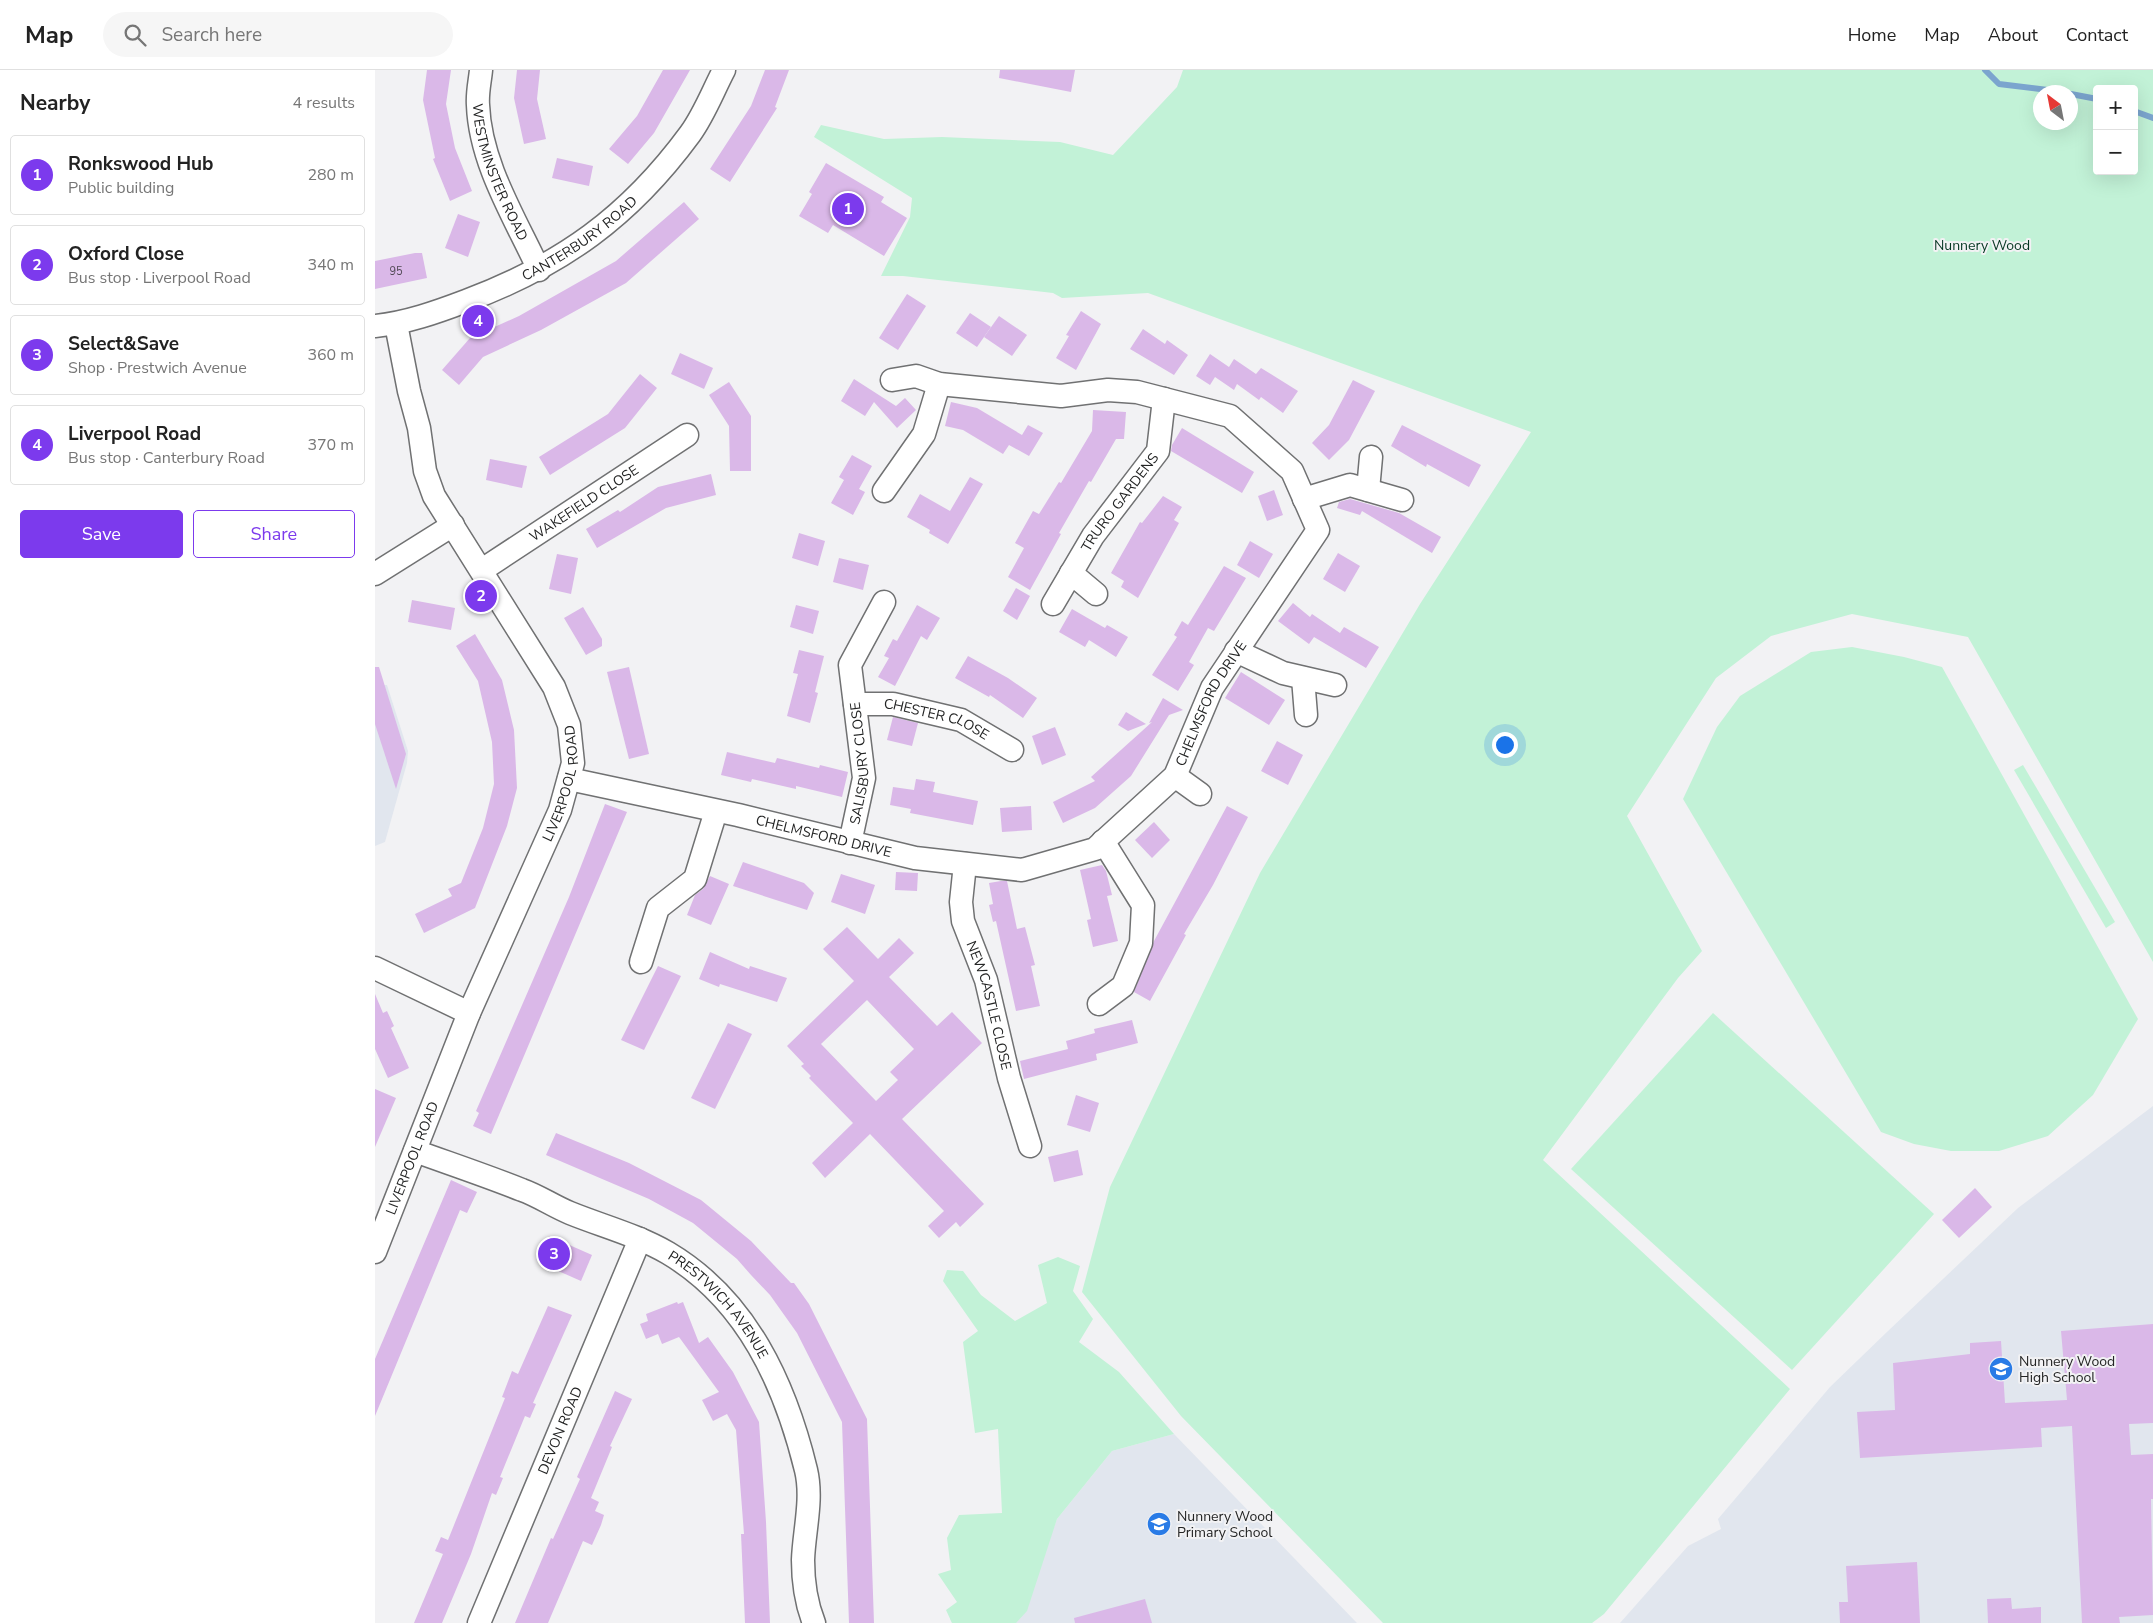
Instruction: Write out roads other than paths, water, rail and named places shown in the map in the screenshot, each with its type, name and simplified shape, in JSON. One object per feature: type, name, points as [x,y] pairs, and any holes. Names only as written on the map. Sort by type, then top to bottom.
[{"type":"street","name":"WESTMINSTER ROAD","points":[[481,70],[477,104],[482,137],[494,175],[539,270]]},
{"type":"street","name":"CANTERBURY ROAD","points":[[385,325],[501,288],[539,270],[576,248],[640,194],[692,132],[724,70]]},
{"type":"street","name":"LIVERPOOL ROAD","points":[[375,1251],[469,1013],[561,810],[573,763],[569,724],[554,687],[434,496],[425,471],[419,428],[385,325]]},
{"type":"street","name":"CHELMSFORD DRIVE","points":[[569,780],[716,811],[915,858],[1022,870],[1095,849],[1175,776],[1211,688],[1318,530],[1292,471],[1230,416],[1137,392],[1108,390],[1061,396],[939,384],[916,376],[892,380]]},
{"type":"street","points":[[884,491],[924,434],[939,384]]},
{"type":"street","name":"TRURO GARDENS","points":[[1053,604],[1093,536],[1158,451],[1164,399]]},
{"type":"street","name":"WAKEFIELD CLOSE","points":[[482,570],[687,435]]},
{"type":"street","points":[[1368,490],[1371,457]]},
{"type":"street","points":[[1304,499],[1350,485],[1402,500]]},
{"type":"street","points":[[375,574],[453,525]]},
{"type":"street","points":[[1071,573],[1097,594]]},
{"type":"street","name":"SALISBURY CLOSE","points":[[850,843],[864,778],[850,665],[884,602]]},
{"type":"street","points":[[1235,651],[1283,673],[1335,685]]},
{"type":"street","points":[[1303,678],[1307,715]]},
{"type":"street","name":"CHESTER CLOSE","points":[[855,704],[893,704],[961,720],[1012,750]]},
{"type":"street","points":[[1175,776],[1200,794]]},
{"type":"street","points":[[641,962],[658,908],[695,879],[716,811]]},
{"type":"street","points":[[1099,1004],[1123,986],[1141,943],[1143,905],[1103,841]]},
{"type":"street","name":"NEWCASTLE CLOSE","points":[[965,864],[961,902],[963,921],[986,980],[1009,1078],[1030,1146]]},
{"type":"street","points":[[375,968],[469,1013]]},
{"type":"street","name":"PRESTWICH AVENUE","points":[[415,1151],[524,1191],[568,1212],[640,1239],[668,1253],[695,1272],[726,1300],[747,1326],[772,1370],[784,1396],[806,1472],[807,1509],[803,1560],[805,1592],[814,1623]]},
{"type":"street","name":"DEVON ROAD","points":[[479,1623],[640,1239]]},
{"type":"waterway","points":[[1985,70],[1999,84],[2033,88]]},
{"type":"waterway","points":[[2078,95],[2093,98]]},
{"type":"waterway","points":[[2138,112],[2153,118]]},
{"type":"place","name":"Ronkswood Hub","points":[[848,209]]},
{"type":"place","name":"Liverpool Road","points":[[478,321]]},
{"type":"place","name":"Oxford Close","points":[[481,596]]},
{"type":"place","name":"Select&Save","points":[[554,1254]]},
{"type":"place","name":"Nunnery Wood High School","points":[[2001,1369]]},
{"type":"place","name":"Nunnery Wood Primary School","points":[[1159,1524]]},
{"type":"park label","name":"Nunnery Wood","points":[[1982,245]]}]
